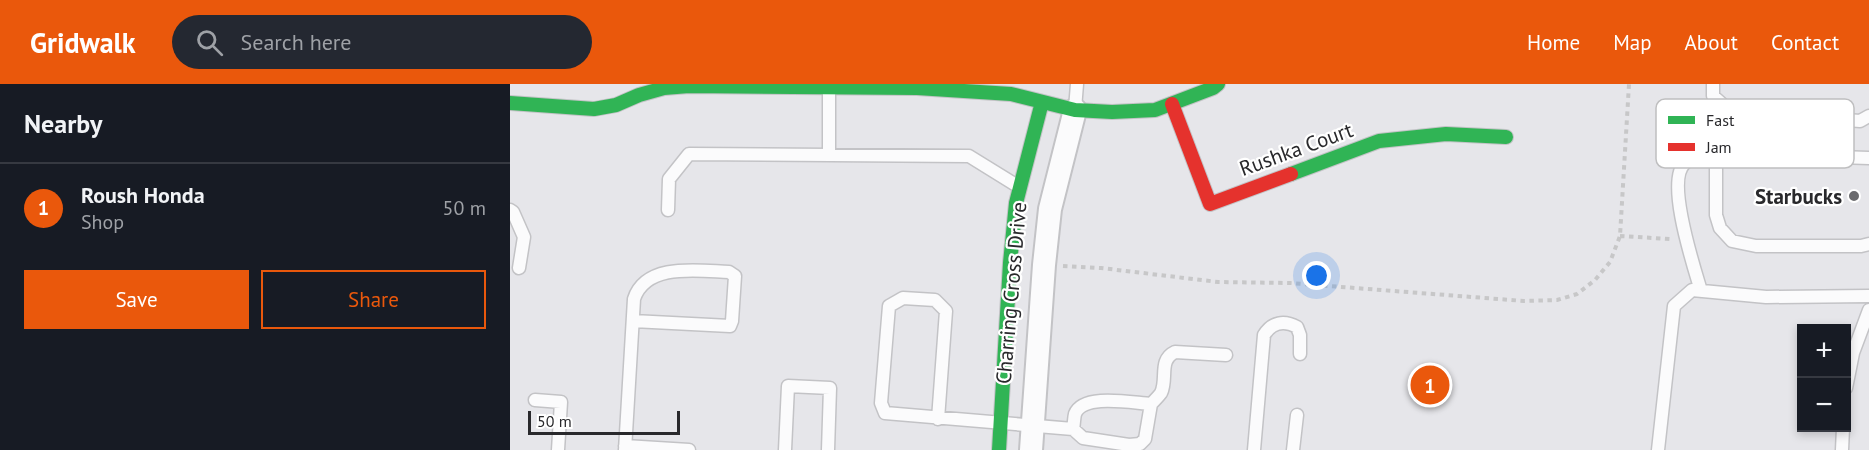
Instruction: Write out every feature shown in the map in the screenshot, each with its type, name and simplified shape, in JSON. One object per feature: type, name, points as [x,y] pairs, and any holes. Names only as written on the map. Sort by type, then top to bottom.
[{"type":"street","points":[[510,103],[594,109],[616,105],[664,88],[689,86],[917,86],[1011,94],[1075,110],[1112,112],[1155,110],[1218,84]]},
{"type":"street","name":"Charring Cross Drive","points":[[999,450],[1010,263],[1016,203],[1042,102]]},
{"type":"street","name":"Rushka Court","points":[[1172,104],[1209,204],[1379,141],[1446,134],[1506,137]]},
{"type":"street","name":"Charring Cross Drive","points":[[1030,450],[1050,210],[1075,110]]},
{"type":"lane","points":[[1075,110],[1077,84]]},
{"type":"lane","points":[[1713,84],[1713,96],[1716,99]]},
{"type":"lane","points":[[829,87],[829,155]]},
{"type":"lane","points":[[1854,121],[1860,121],[1869,116]]},
{"type":"lane","points":[[668,210],[669,179],[689,154],[969,156],[1020,188]]},
{"type":"lane","points":[[1854,158],[1869,158]]},
{"type":"lane","points":[[1682,168],[1678,176],[1678,203],[1701,291]]},
{"type":"lane","points":[[1716,168],[1716,214],[1720,228],[1732,241],[1756,246],[1861,246],[1869,244]]},
{"type":"lane","points":[[510,210],[524,237],[519,268]]},
{"type":"lane","points":[[633,321],[730,326],[735,276],[729,272],[672,270],[644,282],[637,289],[634,299],[625,448],[689,450]]},
{"type":"lane","points":[[1658,450],[1674,306],[1692,290],[1766,297],[1869,296]]},
{"type":"lane","points":[[938,418],[946,311],[934,300],[903,298],[889,306],[881,403],[885,413],[938,418],[1001,422],[1073,429],[1083,438],[1129,445],[1140,444],[1145,439],[1151,404],[1162,389],[1165,360],[1170,354],[1175,351],[1226,355]]},
{"type":"lane","points":[[1848,378],[1853,353],[1869,310]]},
{"type":"lane","points":[[1254,450],[1264,335],[1269,327],[1280,323],[1297,327],[1300,335],[1300,354]]},
{"type":"lane","points":[[784,450],[788,386],[830,388],[828,450]]},
{"type":"lane","points":[[535,400],[561,402],[558,450]]},
{"type":"lane","points":[[1073,429],[1075,414],[1085,404],[1094,400],[1151,404]]},
{"type":"lane","points":[[1293,450],[1297,415]]},
{"type":"lane","points":[[1842,450],[1843,432]]},
{"type":"path","points":[[1044,265],[1101,268],[1218,282],[1290,282],[1524,301],[1557,300],[1577,294],[1611,262],[1620,236],[1629,84]]},
{"type":"path","points":[[1620,236],[1675,239]]},
{"type":"traffic: fast","points":[[510,103],[594,109],[616,105],[664,88],[689,86],[917,88],[1011,94],[1075,110],[1112,112],[1155,110],[1218,84]]},
{"type":"traffic: fast","points":[[999,450],[1010,263],[1016,203],[1042,102]]},
{"type":"traffic: fast","points":[[1291,174],[1379,141],[1446,134],[1506,137]]},
{"type":"traffic: jam","points":[[1172,104],[1210,204],[1291,174]]},
{"type":"place","name":"Starbucks","points":[[1854,196]]},
{"type":"place","name":"Roush Honda","points":[[1430,385]]}]
